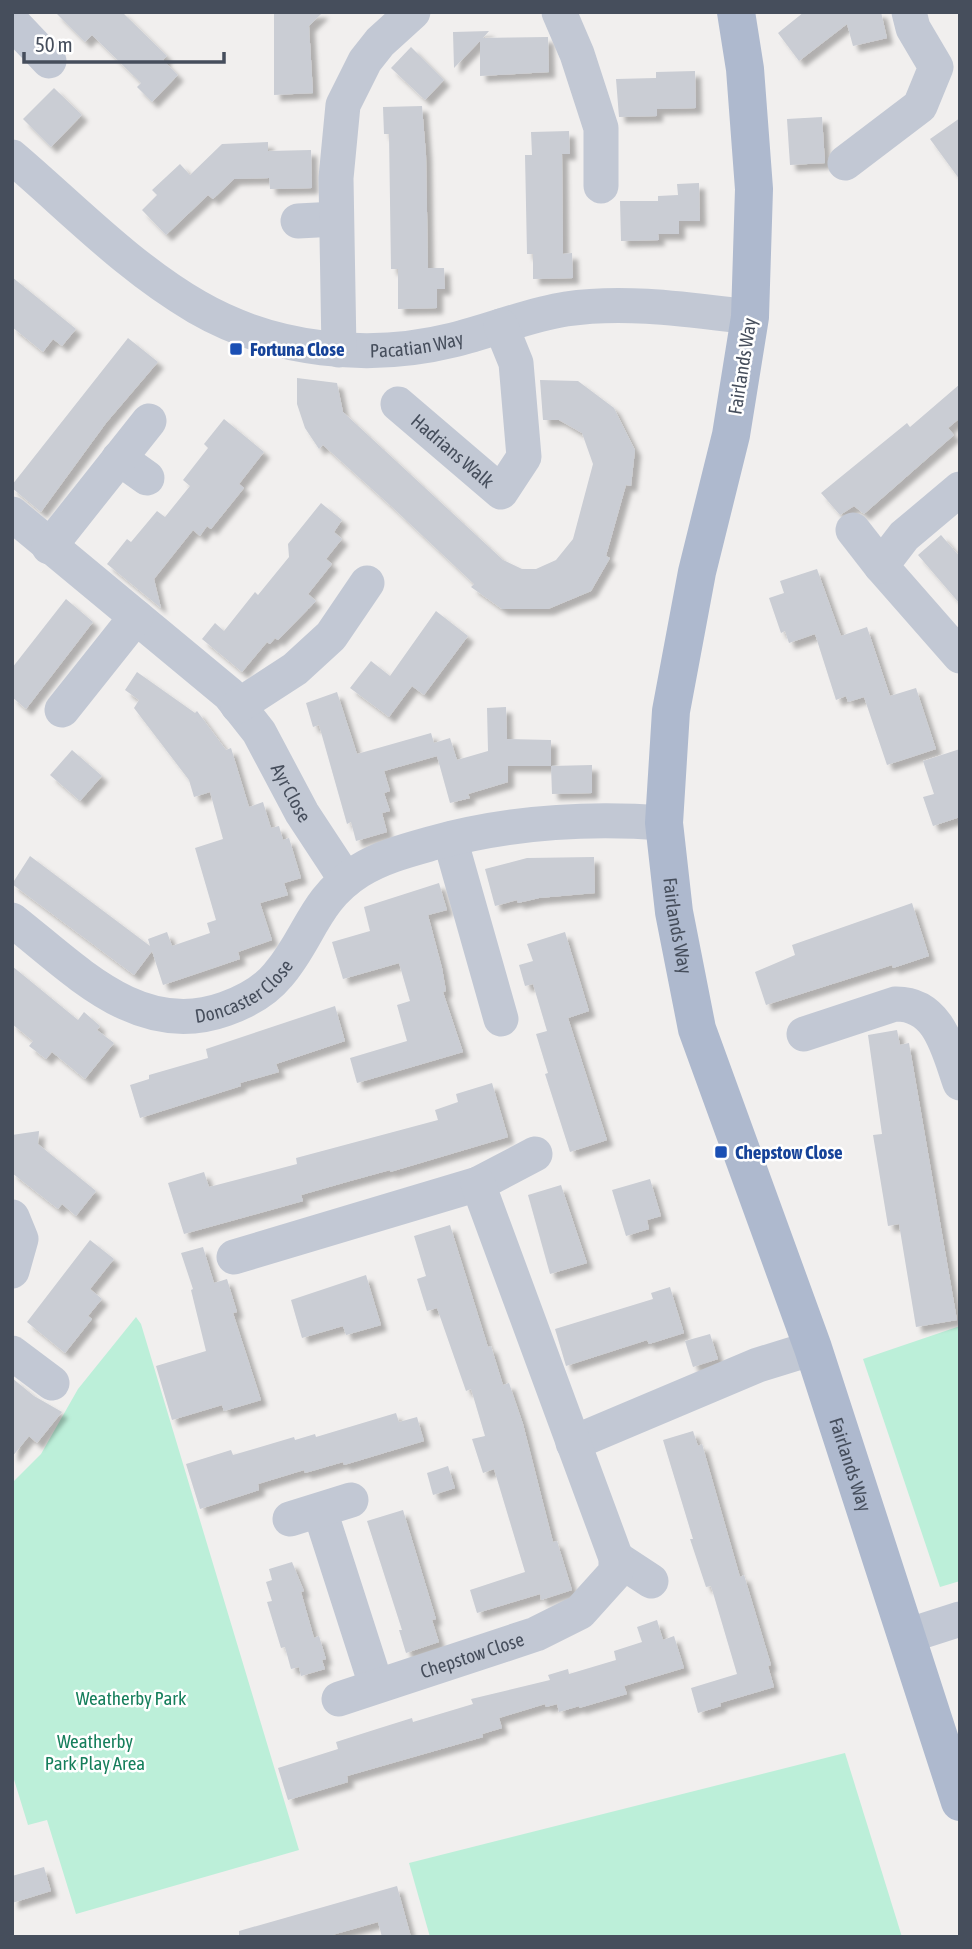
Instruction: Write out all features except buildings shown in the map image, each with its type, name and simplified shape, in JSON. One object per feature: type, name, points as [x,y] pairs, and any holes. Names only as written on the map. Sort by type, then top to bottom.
[{"type":"main road","name":"Fairlands Way","points":[[736,12],[745,69],[754,189],[750,317],[732,435],[697,572],[671,711],[664,823],[674,912],[697,1029],[813,1348],[960,1802]]},
{"type":"street","points":[[339,350],[337,147],[343,105],[365,61],[380,42],[413,12]]},
{"type":"street","points":[[559,12],[578,54],[601,128],[609,168]]},
{"type":"street","points":[[845,163],[920,106],[948,71],[913,28],[909,12]]},
{"type":"street","name":"Pacatian Way","points":[[16,167],[123,255],[198,307],[249,330],[286,341],[339,350],[419,347],[556,311],[599,306],[750,317]]},
{"type":"street","points":[[298,220],[337,219]]},
{"type":"street","name":"Hadrians Walk","points":[[398,404],[501,492],[524,457],[516,363],[501,326]]},
{"type":"street","points":[[49,547],[133,468],[149,421]]},
{"type":"street","points":[[881,566],[904,536],[960,489]]},
{"type":"street","name":"Ayr Close","points":[[12,514],[229,694],[258,732],[302,813],[346,880]]},
{"type":"street","points":[[853,530],[960,656]]},
{"type":"street","points":[[238,706],[295,669],[331,636],[367,583]]},
{"type":"street","points":[[62,710],[136,617]]},
{"type":"street","name":"Doncaster Close","points":[[12,920],[99,989],[125,1006],[157,1015],[196,1017],[234,1006],[264,989],[278,975],[324,902],[346,880],[378,861],[450,839],[540,822],[612,819],[664,823]]},
{"type":"street","points":[[450,839],[479,987],[502,1019]]},
{"type":"street","points":[[804,1034],[895,1004],[906,1004],[921,1009],[939,1028],[960,1083]]},
{"type":"street","points":[[255,1262],[478,1184],[535,1154]]},
{"type":"street","points":[[478,1184],[616,1558],[651,1581]]},
{"type":"street","points":[[12,1217],[20,1239],[12,1270]]},
{"type":"street","points":[[573,1443],[758,1366],[813,1348]]},
{"type":"street","points":[[12,1353],[52,1383]]},
{"type":"street","points":[[321,1510],[376,1685]]},
{"type":"street","name":"Chepstow Close","points":[[340,1699],[536,1634],[580,1612],[616,1572],[616,1558]]},
{"type":"street","points":[[907,1636],[960,1619]]},
{"type":"green space","name":"Weatherby Park","points":[[136,1317],[141,1324],[299,1850],[76,1914],[47,1820],[28,1825],[12,1773],[12,1483],[41,1454],[78,1389]]},
{"type":"green space","points":[[960,1326],[960,1581],[940,1587],[863,1359]]},
{"type":"green space","points":[[845,1753],[902,1937],[430,1937],[409,1863]]},
{"type":"place","name":"Fortuna Close","points":[[236,349]]},
{"type":"place","name":"Chepstow Close","points":[[721,1152]]},
{"type":"park label","name":"Weatherby Park Play Area","points":[[95,1752]]}]
